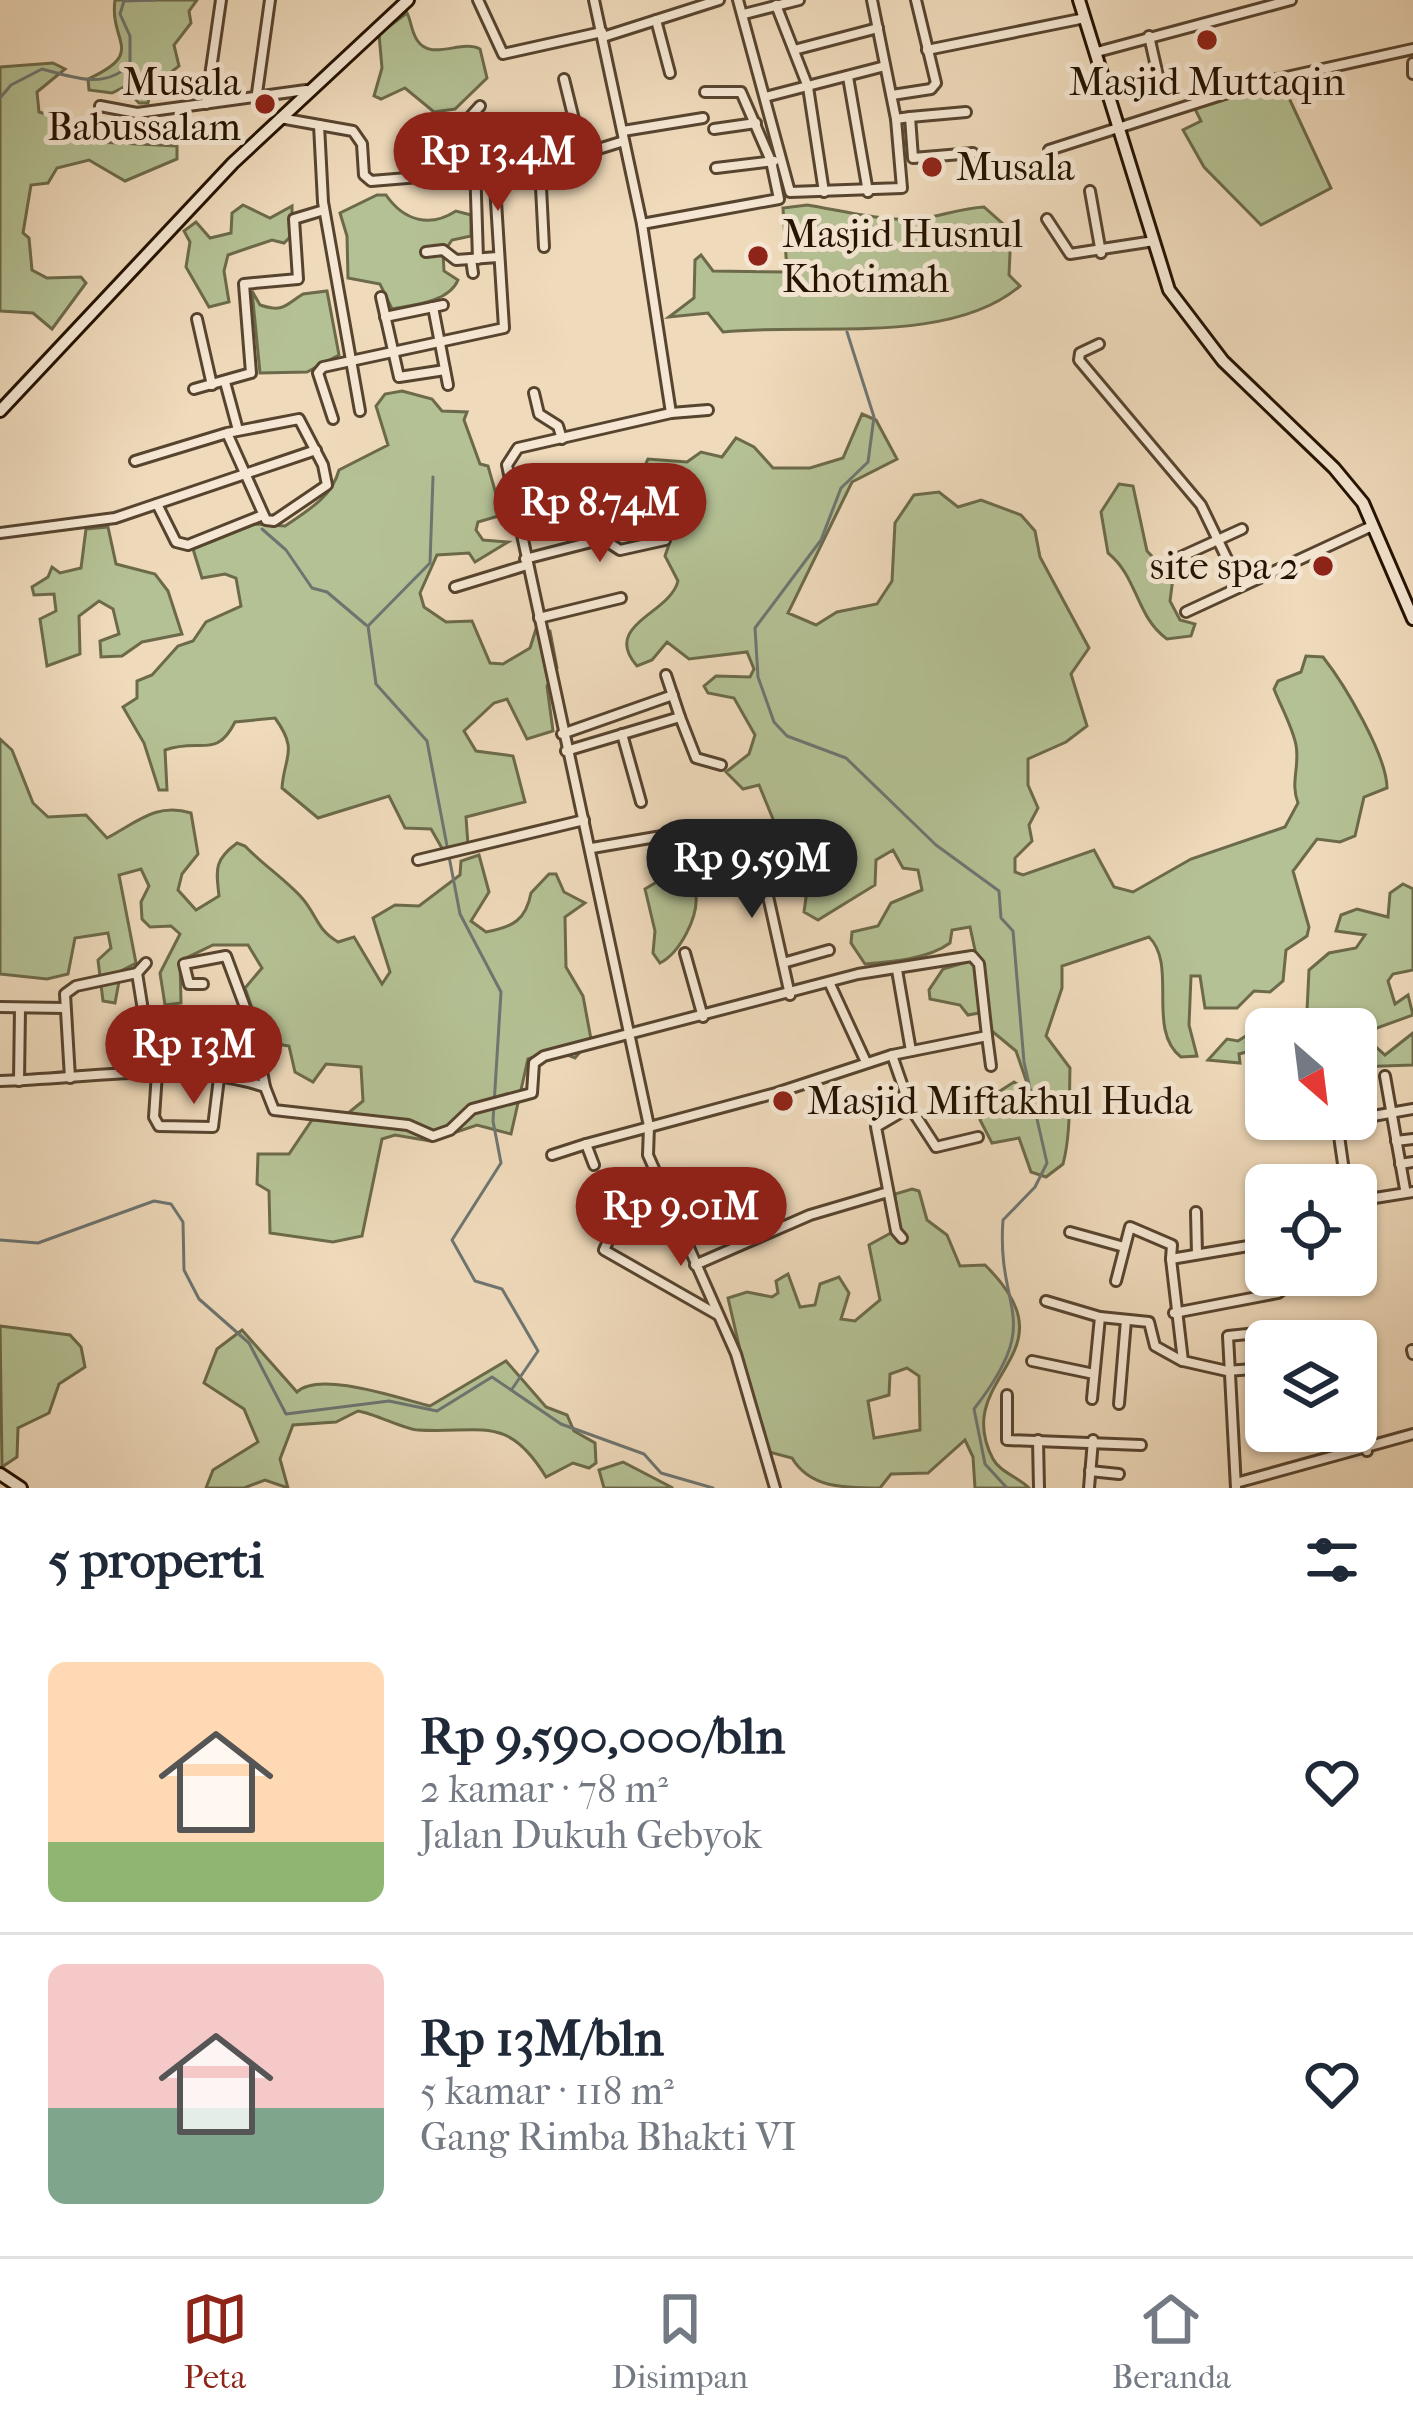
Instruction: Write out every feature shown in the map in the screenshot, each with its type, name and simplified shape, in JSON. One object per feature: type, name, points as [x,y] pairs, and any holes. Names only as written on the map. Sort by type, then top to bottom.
[{"type":"main road","points":[[1078,0],[1168,290],[1223,361],[1334,468],[1374,526],[1413,620]]},
{"type":"main road","points":[[0,411],[305,90],[404,1]]},
{"type":"main road","points":[[0,1474],[21,1488]]},
{"type":"street","points":[[206,104],[221,0]]},
{"type":"street","points":[[257,94],[270,0]]},
{"type":"street","points":[[478,0],[503,55],[602,34],[719,0]]},
{"type":"street","points":[[594,0],[642,224],[671,413]]},
{"type":"street","points":[[642,224],[776,201],[776,161],[766,97],[741,24],[744,14],[738,0]]},
{"type":"street","points":[[744,14],[799,0]]},
{"type":"street","points":[[705,92],[736,89],[744,97],[793,193],[898,190],[905,182],[872,0]]},
{"type":"street","points":[[892,95],[934,88],[916,0]]},
{"type":"street","points":[[1097,52],[1263,3],[1291,0]]},
{"type":"street","points":[[776,5],[808,87],[824,193]]},
{"type":"street","points":[[927,50],[1085,18]]},
{"type":"street","points":[[656,20],[670,73]]},
{"type":"street","points":[[794,50],[878,28]]},
{"type":"street","points":[[1149,36],[1159,80]]},
{"type":"street","points":[[1048,150],[1259,83],[1413,49]]},
{"type":"street","points":[[1413,63],[1413,74]]},
{"type":"street","points":[[766,97],[885,67]]},
{"type":"street","points":[[848,77],[868,192]]},
{"type":"street","points":[[564,79],[582,152]]},
{"type":"street","points":[[100,106],[131,113],[305,90]]},
{"type":"street","points":[[472,273],[475,167],[464,152],[463,125],[480,106]]},
{"type":"street","points":[[896,119],[967,112]]},
{"type":"street","points":[[910,117],[911,154],[918,161],[974,153]]},
{"type":"street","points":[[278,118],[356,133],[364,175],[371,181],[503,161],[506,170]]},
{"type":"street","points":[[475,167],[540,167],[624,136],[703,118]]},
{"type":"street","points":[[714,129],[756,123]]},
{"type":"street","points":[[319,125],[325,210],[360,411]]},
{"type":"street","points":[[716,168],[776,161]]},
{"type":"street","points":[[540,167],[544,248]]},
{"type":"street","points":[[333,419],[318,374],[348,359],[504,328],[494,170]]},
{"type":"street","points":[[1090,191],[1100,253]]},
{"type":"street","points":[[194,389],[245,377],[252,367],[244,284],[298,279],[294,219],[325,210]]},
{"type":"street","points":[[1046,219],[1066,253],[1100,253],[1154,241]]},
{"type":"street","points":[[426,252],[443,250],[456,260],[498,256]]},
{"type":"street","points":[[381,297],[392,352],[403,379],[445,370]]},
{"type":"street","points":[[385,317],[438,306],[439,344],[448,385]]},
{"type":"street","points":[[197,319],[212,385]]},
{"type":"street","points":[[1099,344],[1080,353],[1079,360],[1190,490],[1240,586]]},
{"type":"street","points":[[135,461],[232,432],[299,419],[328,478],[324,491],[274,521],[263,515],[242,472],[232,432],[225,382]]},
{"type":"street","points":[[534,393],[539,414],[558,426],[562,439]]},
{"type":"street","points":[[708,410],[671,413],[518,448],[508,456],[562,734],[592,848],[649,1126],[649,1155],[719,1315],[776,1488]]},
{"type":"street","points":[[0,533],[115,518],[316,450]]},
{"type":"street","points":[[157,503],[176,542],[188,545],[263,515]]},
{"type":"street","points":[[1186,612],[1374,526]]},
{"type":"street","points":[[1165,564],[1242,529]]},
{"type":"street","points":[[455,587],[604,539],[620,550],[665,540]]},
{"type":"street","points":[[539,618],[621,598]]},
{"type":"street","points":[[666,675],[676,717],[695,758],[722,765]]},
{"type":"street","points":[[562,734],[673,695]]},
{"type":"street","points":[[566,751],[676,717]]},
{"type":"street","points":[[622,734],[641,802]]},
{"type":"street","points":[[418,860],[584,820]]},
{"type":"street","points":[[592,848],[720,826],[753,829],[790,994]]},
{"type":"street","points":[[783,963],[829,950]]},
{"type":"street","points":[[685,953],[703,1017]]},
{"type":"street","points":[[203,984],[190,984],[184,964],[226,956],[256,1034],[274,1110],[408,1126],[433,1136],[450,1130],[472,1109],[532,1094],[538,1058],[830,982],[976,958],[991,1066]]},
{"type":"street","points":[[70,1078],[64,1008],[72,988],[136,974],[146,963]]},
{"type":"street","points":[[898,970],[911,1051]]},
{"type":"street","points":[[136,974],[155,1073],[154,1118],[159,1126],[214,1127],[219,1078]]},
{"type":"street","points":[[830,982],[866,1062]]},
{"type":"street","points":[[0,1007],[64,1008]]},
{"type":"street","points":[[19,1081],[20,1009]]},
{"type":"street","points":[[198,1025],[200,1077]]},
{"type":"street","points":[[552,1155],[776,1093],[892,1054],[987,1036]]},
{"type":"street","points":[[171,1037],[174,1072]]},
{"type":"street","points":[[892,1054],[910,1107],[932,1144],[978,1137]]},
{"type":"street","points":[[0,1081],[174,1072],[265,1087]]},
{"type":"street","points":[[1377,1197],[1409,1191],[1385,1076]]},
{"type":"street","points":[[902,1238],[896,1231],[877,1127],[910,1107]]},
{"type":"street","points":[[1377,1115],[1413,1109]]},
{"type":"street","points":[[1396,1142],[1413,1138]]},
{"type":"street","points":[[586,1144],[594,1165]]},
{"type":"street","points":[[1400,1164],[1413,1162]]},
{"type":"street","points":[[694,1265],[810,1215],[888,1192]]},
{"type":"street","points":[[1196,1211],[1197,1255]]},
{"type":"street","points":[[1116,1281],[1130,1227],[1172,1244],[1174,1313],[1183,1361]]},
{"type":"street","points":[[1070,1232],[1124,1247]]},
{"type":"street","points":[[612,1233],[604,1250],[719,1315]]},
{"type":"street","points":[[1171,1259],[1245,1247]]},
{"type":"street","points":[[1174,1313],[1262,1296]]},
{"type":"street","points":[[1046,1301],[1100,1317],[1148,1322],[1155,1346],[1183,1361],[1227,1371],[1245,1370]]},
{"type":"street","points":[[1092,1399],[1100,1317]]},
{"type":"street","points":[[1119,1404],[1126,1321]]},
{"type":"street","points":[[1245,1333],[1230,1334],[1227,1371],[1236,1485],[1360,1452]]},
{"type":"street","points":[[1032,1361],[1094,1373]]},
{"type":"street","points":[[1007,1395],[1006,1439],[1141,1444]]},
{"type":"street","points":[[1377,1447],[1413,1436]]},
{"type":"street","points":[[1038,1440],[1039,1488]]},
{"type":"street","points":[[1089,1488],[1093,1440]]},
{"type":"street","points":[[1090,1471],[1119,1474]]},
{"type":"green space","points":[[115,0],[197,0],[189,11],[191,23],[174,45],[179,66],[151,88],[148,103],[139,103],[124,87],[112,93],[89,90],[88,79],[106,70],[121,53]]},
{"type":"green space","points":[[407,13],[423,46],[480,49],[487,78],[455,109],[434,112],[405,88],[381,99],[374,96],[382,68],[379,34]]},
{"type":"green space","points":[[53,63],[65,69],[37,92],[39,112],[73,122],[99,142],[177,146],[177,159],[125,181],[89,160],[57,168],[48,183],[31,185],[23,233],[29,238],[32,270],[47,278],[81,277],[86,283],[52,329],[33,313],[0,311],[0,67]]},
{"type":"green space","points":[[1282,83],[1331,188],[1261,225],[1204,167],[1183,130],[1201,121],[1194,107]]},
{"type":"green space","points":[[482,109],[481,125],[494,139],[495,158],[479,159],[460,146],[460,126]]},
{"type":"green space","points":[[386,195],[401,211],[418,219],[437,219],[456,211],[471,215],[471,236],[452,240],[443,253],[444,271],[458,280],[447,293],[392,309],[380,284],[348,278],[347,236],[340,213]]},
{"type":"green space","points":[[243,205],[270,218],[292,206],[292,235],[284,243],[272,240],[228,255],[224,271],[229,302],[209,307],[186,267],[190,242],[184,231],[196,222],[210,238],[231,233],[232,213]]},
{"type":"green space","points":[[807,205],[906,219],[984,207],[1011,231],[1009,275],[1020,286],[956,318],[917,325],[723,332],[708,313],[669,317],[694,298],[695,260],[701,255],[713,271],[787,272],[783,208]]},
{"type":"green space","points":[[252,291],[260,305],[274,308],[303,294],[327,291],[339,355],[307,372],[260,373]]},
{"type":"green space","points":[[402,391],[432,399],[442,411],[467,412],[464,420],[480,464],[488,466],[502,515],[478,522],[476,530],[483,540],[508,542],[475,562],[469,553],[437,555],[420,593],[424,607],[446,622],[472,621],[490,663],[503,664],[530,648],[536,629],[550,631],[557,668],[547,686],[553,731],[527,739],[507,699],[494,703],[464,731],[476,751],[513,756],[525,802],[466,817],[468,845],[443,850],[431,829],[405,828],[389,796],[318,818],[282,788],[288,746],[275,718],[235,722],[214,744],[165,750],[167,790],[159,790],[144,743],[123,707],[137,698],[137,681],[152,675],[178,646],[193,641],[206,622],[241,606],[236,578],[225,574],[202,578],[193,549],[255,524],[285,526],[310,509],[331,488],[339,470],[388,445],[376,406],[385,394]]},
{"type":"green space","points":[[862,414],[876,420],[897,459],[852,482],[788,613],[816,625],[837,612],[877,604],[892,581],[895,523],[914,495],[939,492],[958,507],[981,500],[1021,515],[1035,531],[1040,557],[1089,648],[1071,674],[1087,726],[1066,742],[1028,759],[1028,785],[1038,808],[1029,825],[1032,841],[1015,858],[1015,872],[1023,875],[1094,850],[1114,887],[1133,892],[1191,859],[1285,827],[1298,803],[1297,753],[1274,689],[1278,681],[1301,672],[1306,656],[1323,657],[1332,669],[1363,721],[1385,774],[1387,788],[1364,797],[1355,836],[1340,842],[1317,839],[1293,871],[1309,927],[1307,936],[1286,950],[1283,981],[1270,992],[1254,991],[1237,1008],[1205,1008],[1200,976],[1191,976],[1189,1025],[1197,1056],[1181,1057],[1165,1031],[1161,964],[1149,937],[1062,966],[1062,988],[1046,1036],[1070,1068],[1068,1129],[1063,1164],[1046,1177],[1031,1172],[1019,1138],[992,1143],[980,1120],[989,1098],[1014,1082],[1024,1088],[1027,1083],[1016,1051],[987,1027],[979,1013],[968,1015],[960,1005],[930,999],[929,990],[943,969],[967,962],[975,950],[970,927],[952,930],[950,943],[941,948],[898,961],[865,964],[851,943],[852,932],[878,926],[891,903],[922,890],[918,870],[903,868],[893,850],[876,860],[875,885],[818,920],[804,912],[809,876],[796,864],[735,895],[724,882],[696,896],[691,924],[674,951],[660,963],[653,953],[655,931],[645,889],[680,868],[685,838],[715,837],[738,824],[756,833],[775,824],[759,785],[743,789],[726,772],[749,754],[755,735],[734,698],[708,693],[704,686],[716,676],[750,677],[754,669],[747,652],[689,659],[667,642],[652,660],[637,666],[627,640],[678,581],[665,556],[671,539],[665,519],[654,515],[633,524],[609,525],[609,502],[640,476],[648,459],[687,462],[701,452],[722,457],[736,438],[754,447],[773,468],[810,468],[843,458]]},
{"type":"green space","points":[[1119,484],[1133,486],[1147,551],[1173,578],[1170,601],[1180,620],[1195,624],[1191,636],[1167,639],[1157,630],[1126,573],[1108,553],[1101,512]]},
{"type":"green space","points":[[108,527],[116,564],[155,574],[168,591],[182,634],[142,642],[122,656],[101,657],[100,641],[119,634],[113,609],[99,601],[79,616],[80,654],[47,666],[40,619],[56,611],[54,594],[34,595],[32,587],[48,577],[52,567],[60,573],[81,568],[86,529]]},
{"type":"green space","points":[[0,739],[12,750],[33,803],[48,817],[86,815],[107,838],[157,812],[191,813],[198,854],[182,874],[178,890],[196,910],[219,896],[220,860],[237,843],[245,846],[302,898],[331,937],[338,942],[354,937],[382,984],[390,972],[373,918],[395,905],[419,906],[460,875],[461,861],[479,855],[489,892],[471,921],[486,932],[517,921],[531,893],[549,874],[556,874],[564,892],[585,903],[565,917],[566,967],[583,996],[591,1039],[575,1058],[555,1050],[528,1059],[511,1134],[477,1125],[430,1141],[395,1135],[382,1139],[362,1236],[333,1242],[270,1233],[269,1191],[257,1184],[258,1154],[289,1154],[312,1120],[341,1119],[363,1101],[361,1067],[326,1064],[313,1082],[295,1072],[289,1046],[264,1042],[245,988],[262,968],[248,945],[213,945],[180,961],[181,1003],[165,1005],[160,973],[180,934],[171,926],[150,927],[142,919],[141,902],[149,886],[141,869],[119,875],[136,963],[121,971],[115,1003],[103,1001],[98,960],[111,948],[108,933],[75,938],[68,974],[47,979],[0,974]]},
{"type":"green space","points":[[1403,884],[1413,889],[1413,970],[1393,974],[1388,981],[1395,1004],[1408,995],[1413,1015],[1377,1028],[1377,1008],[1307,1008],[1309,970],[1329,953],[1356,948],[1365,935],[1336,931],[1341,915],[1357,909],[1388,917],[1390,893]]},
{"type":"green space","points":[[1413,1033],[1413,1065],[1377,1066],[1377,1048],[1385,1055]]},
{"type":"green space","points":[[1245,1036],[1240,1063],[1208,1060],[1227,1039]]},
{"type":"green space","points":[[919,1191],[927,1220],[947,1235],[960,1266],[985,1265],[1010,1296],[1019,1322],[1017,1344],[986,1406],[984,1430],[996,1464],[1029,1488],[975,1488],[973,1457],[965,1440],[928,1473],[891,1474],[880,1488],[866,1488],[818,1481],[792,1458],[769,1452],[760,1436],[728,1298],[747,1292],[772,1297],[778,1293],[776,1281],[788,1274],[800,1307],[815,1305],[820,1284],[839,1277],[849,1293],[841,1319],[855,1321],[880,1300],[869,1245],[898,1229],[895,1194]],"holes":[[[907,1368],[919,1376],[920,1430],[874,1438],[868,1401],[889,1395],[890,1374]]]},
{"type":"green space","points":[[0,1326],[70,1335],[81,1347],[85,1367],[59,1384],[49,1413],[18,1428],[17,1457],[2,1467]]},
{"type":"green space","points":[[242,1330],[297,1392],[308,1386],[341,1385],[430,1406],[506,1361],[546,1407],[567,1415],[574,1431],[595,1443],[596,1463],[589,1468],[573,1463],[546,1477],[532,1457],[505,1435],[413,1429],[358,1411],[336,1422],[293,1425],[280,1459],[288,1488],[265,1480],[244,1488],[206,1488],[213,1470],[258,1442],[244,1409],[204,1383],[217,1349]]},
{"type":"green space","points":[[623,1462],[673,1488],[604,1488],[599,1470]]},
{"type":"waterway","points":[[0,98],[11,85],[42,69],[88,79],[119,73],[130,65],[130,36],[120,14],[124,1],[155,0]]},
{"type":"waterway","points":[[847,332],[874,417],[868,462],[841,488],[821,540],[755,628],[758,677],[774,722],[787,736],[846,758],[936,845],[999,891],[1001,918],[1013,931],[1024,1062],[1047,1163],[1035,1187],[1003,1220],[1013,1333],[996,1378],[974,1409],[985,1464],[1007,1488]]},
{"type":"waterway","points":[[433,477],[430,563],[368,626],[376,684],[427,741],[460,914],[501,992],[493,1121],[501,1163],[452,1240],[475,1281],[502,1289],[538,1351],[512,1389]]},
{"type":"waterway","points":[[262,529],[286,550],[312,588],[327,592],[366,625]]},
{"type":"waterway","points":[[0,1240],[38,1243],[154,1201],[171,1204],[183,1222],[184,1270],[199,1299],[249,1343],[286,1414],[389,1401],[437,1411],[492,1377],[561,1424],[644,1454],[661,1473],[713,1488]]},
{"type":"place","name":"Masjid Muttaqin","points":[[1207,40]]},
{"type":"place","name":"Musala Babussalam","points":[[265,104]]},
{"type":"place","name":"Musala","points":[[932,167]]},
{"type":"place","name":"Masjid Husnul Khotimah","points":[[758,256]]},
{"type":"place","name":"site spa 2","points":[[1323,566]]},
{"type":"place","name":"Masjid Miftakhul Huda","points":[[783,1101]]}]
